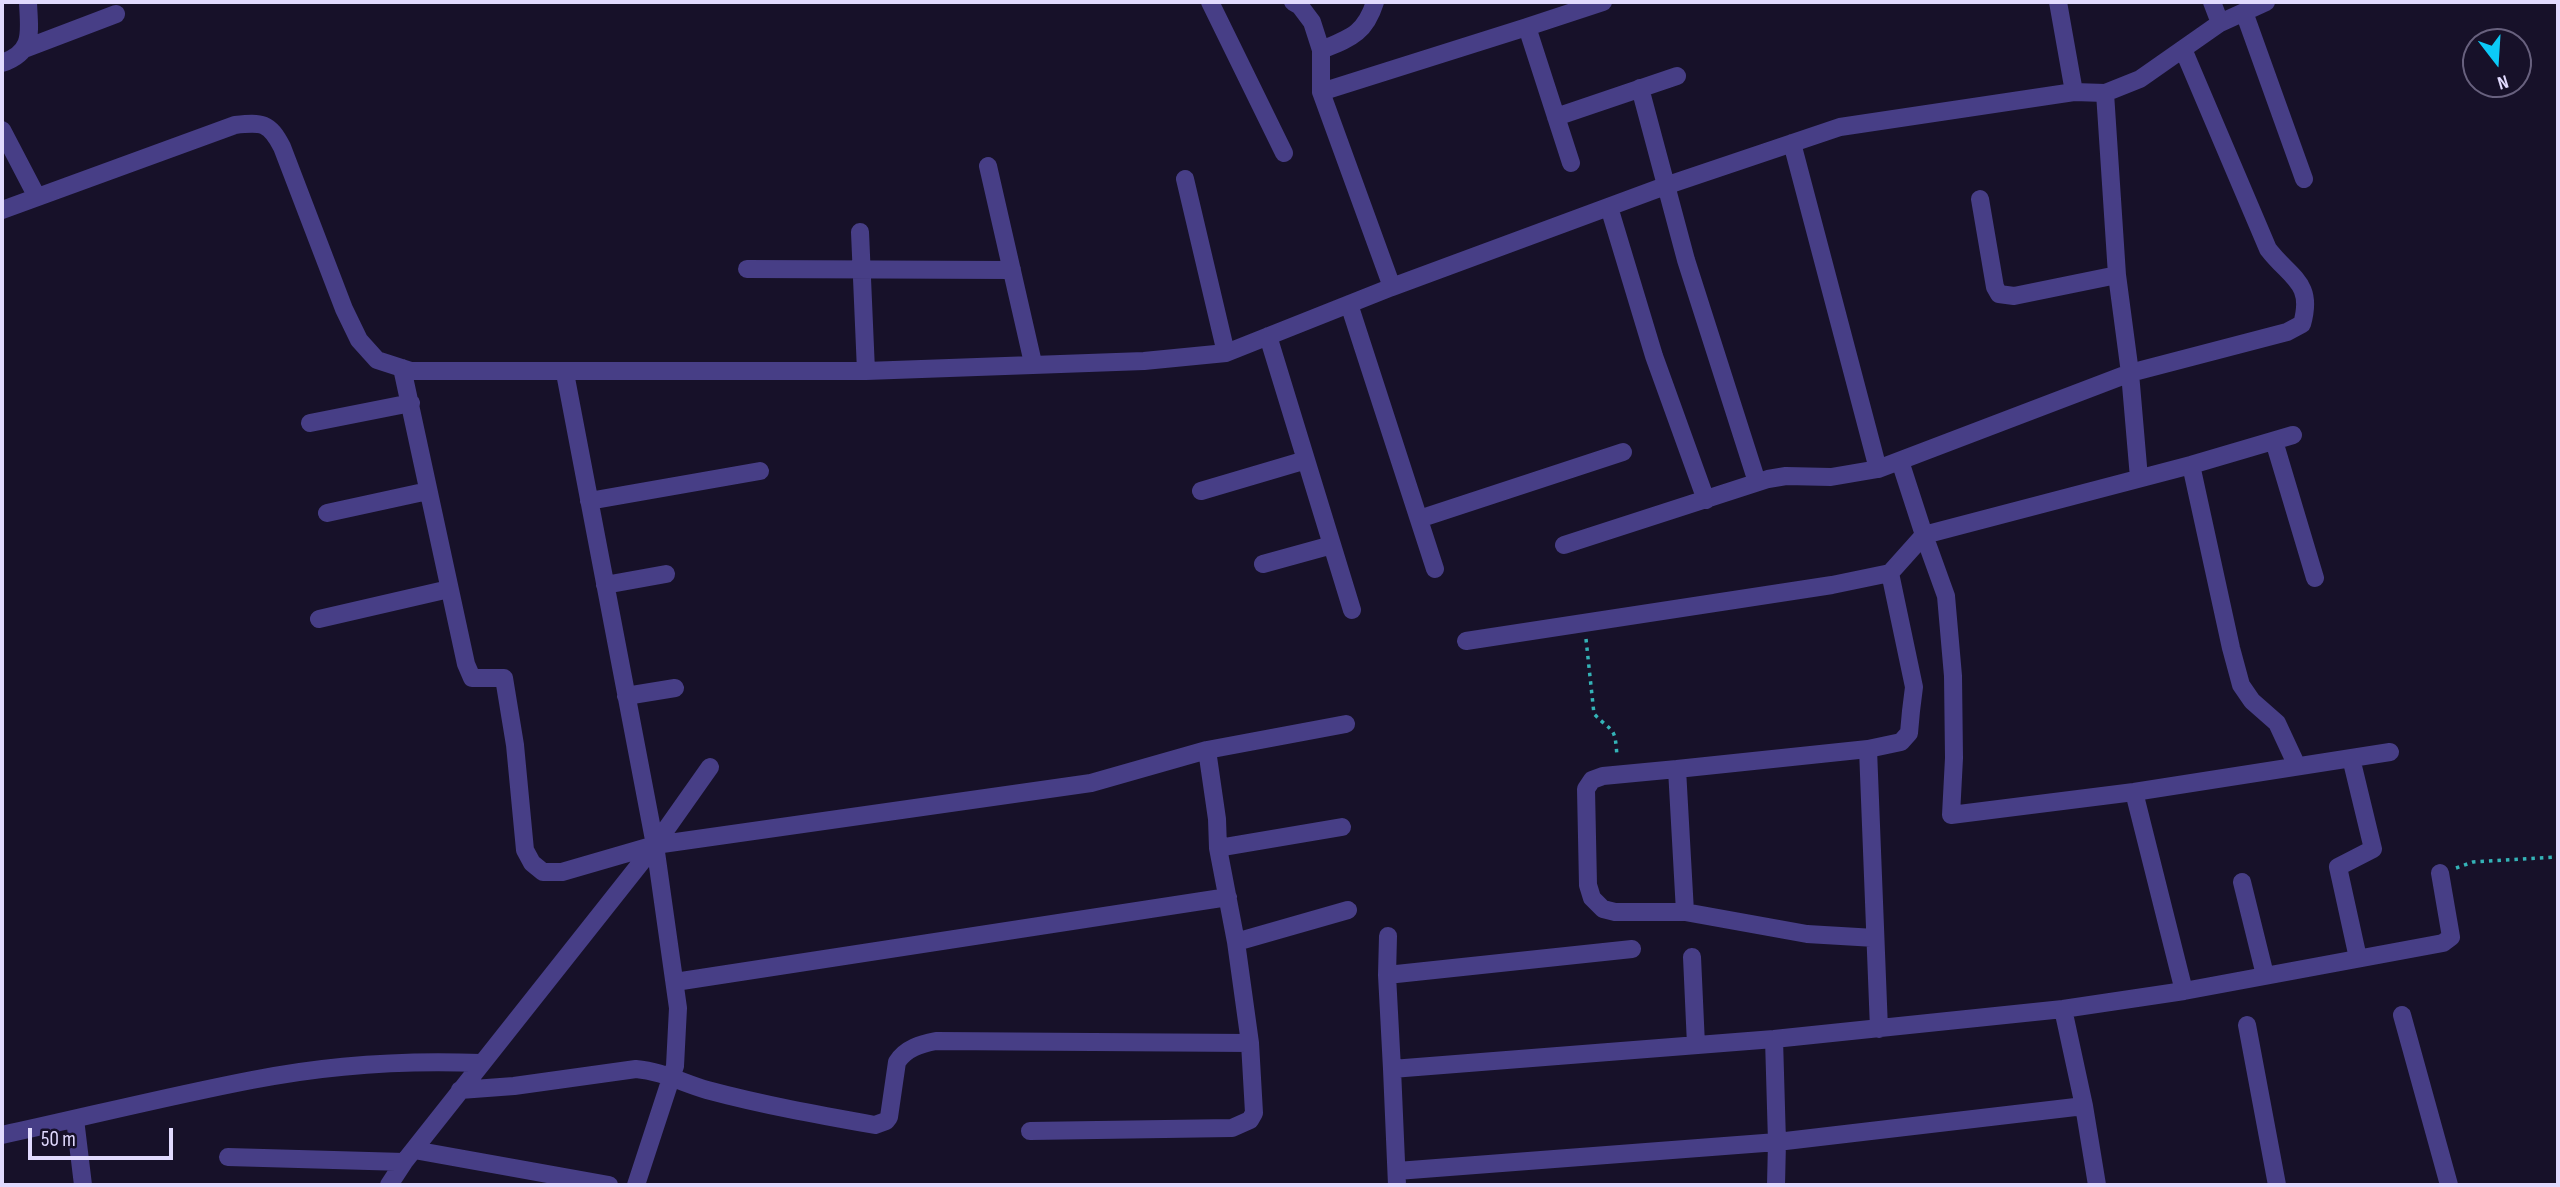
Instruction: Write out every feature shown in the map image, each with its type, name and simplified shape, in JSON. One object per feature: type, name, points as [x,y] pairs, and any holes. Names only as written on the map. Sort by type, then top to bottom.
[{"type":"street","points":[[2,64],[14,60],[29,39],[28,2]]},
{"type":"street","points":[[1210,2],[1284,153]]},
{"type":"street","points":[[1294,2],[1312,22],[1321,50],[1321,92],[1392,287]]},
{"type":"street","points":[[1321,50],[1350,38],[1364,27],[1375,2]]},
{"type":"street","points":[[1321,92],[1603,2]]},
{"type":"street","points":[[2058,2],[2074,92]]},
{"type":"street","points":[[2213,2],[2220,23]]},
{"type":"street","points":[[2,210],[235,125],[258,122],[273,130],[282,147],[344,309],[359,340],[377,360],[411,372],[866,372],[1033,363],[1144,361],[1226,353],[1392,287],[1665,186],[1840,127],[2074,92],[2105,93],[2140,79],[2220,23],[2266,2]]},
{"type":"street","points":[[2244,12],[2304,179]]},
{"type":"street","points":[[24,48],[116,14]]},
{"type":"street","points":[[1527,27],[1571,163]]},
{"type":"street","points":[[1564,545],[1757,482],[1786,476],[1831,477],[1878,469],[2130,373],[2287,332],[2302,324],[2306,307],[2302,284],[2280,265],[2268,249],[2183,49]]},
{"type":"street","points":[[1556,117],[1677,76]]},
{"type":"street","points":[[1640,88],[1686,260],[1757,482]]},
{"type":"street","points":[[2105,93],[2117,275],[2130,373],[2138,478]]},
{"type":"street","points":[[2,130],[37,197]]},
{"type":"street","points":[[1792,143],[1878,469]]},
{"type":"street","points":[[988,166],[1033,363]]},
{"type":"street","points":[[1185,179],[1226,353]]},
{"type":"street","points":[[1980,199],[1995,287],[1999,294],[2014,296],[2117,275]]},
{"type":"street","points":[[1609,207],[1654,356],[1706,500]]},
{"type":"street","points":[[860,232],[866,372]]},
{"type":"street","points":[[747,269],[1012,270]]},
{"type":"street","points":[[1349,304],[1435,569]]},
{"type":"street","points":[[1268,336],[1352,610]]},
{"type":"street","points":[[402,368],[466,664],[472,678],[504,678],[515,745],[525,850],[532,863],[543,872],[562,872],[655,845],[1091,783],[1207,750],[1346,724]]},
{"type":"street","points":[[565,373],[655,845],[675,982],[678,1038],[671,1077],[636,1185]]},
{"type":"street","points":[[310,422],[411,403]]},
{"type":"street","points":[[1466,641],[1832,585],[1890,573],[1924,535],[2191,465],[2293,435]]},
{"type":"street","points":[[2274,442],[2315,578]]},
{"type":"street","points":[[1419,519],[1623,452]]},
{"type":"street","points":[[1201,491],[1306,460]]},
{"type":"street","points":[[1900,461],[1946,596],[1953,676],[1954,758],[1951,815],[2134,792],[2390,752]]},
{"type":"street","points":[[2191,465],[2241,685],[2252,701],[2277,723],[2298,766]]},
{"type":"street","points":[[589,501],[760,471]]},
{"type":"street","points":[[327,513],[428,491]]},
{"type":"street","points":[[1263,565],[1332,545]]},
{"type":"street","points":[[1875,938],[1807,934],[1685,912],[1615,912],[1603,909],[1592,898],[1588,885],[1586,789],[1592,780],[1618,774],[1868,749],[1901,742],[1909,733],[1914,687],[1890,573]]},
{"type":"street","points":[[605,585],[666,574]]},
{"type":"street","points":[[319,619],[449,589]]},
{"type":"street","points":[[626,696],[675,688]]},
{"type":"street","points":[[1868,749],[1879,1029]]},
{"type":"street","points":[[1030,1132],[1232,1128],[1250,1120],[1254,1113],[1250,1043],[1236,942],[1218,848],[1217,819],[1207,750]]},
{"type":"street","points":[[2351,758],[2373,849],[2338,867],[2358,958]]},
{"type":"street","points":[[389,1185],[481,1063],[655,845],[710,767]]},
{"type":"street","points":[[1677,769],[1685,912]]},
{"type":"street","points":[[2134,792],[2184,991]]},
{"type":"street","points":[[1218,848],[1342,827]]},
{"type":"street","points":[[1392,1069],[1774,1039],[2063,1009],[2184,991],[2443,943],[2451,937],[2440,873]]},
{"type":"street","points":[[2242,882],[2265,975]]},
{"type":"street","points":[[675,982],[1228,897]]},
{"type":"street","points":[[1236,942],[1348,910]]},
{"type":"street","points":[[1388,936],[1387,975],[1397,1178],[1777,1142],[2084,1106]]},
{"type":"street","points":[[1387,975],[1632,949]]},
{"type":"street","points":[[1692,957],[1696,1045]]},
{"type":"street","points":[[2063,1009],[2084,1106],[2097,1185]]},
{"type":"street","points":[[2402,1016],[2449,1185]]},
{"type":"street","points":[[2248,1025],[2277,1185]]},
{"type":"street","points":[[1774,1039],[1776,1185]]},
{"type":"street","points":[[460,1090],[527,1085],[636,1069],[648,1070],[705,1089],[786,1109],[875,1125],[889,1117],[897,1062],[901,1055],[936,1041],[1250,1043]]},
{"type":"street","points":[[2,1135],[254,1079],[407,1063],[481,1063]]},
{"type":"street","points":[[75,1119],[83,1185]]},
{"type":"street","points":[[228,1157],[409,1156],[609,1185]]},
{"type":"path","points":[[1585,623],[1594,714],[1616,734],[1618,774]]},
{"type":"path","points":[[2440,873],[2473,862],[2558,857]]}]
